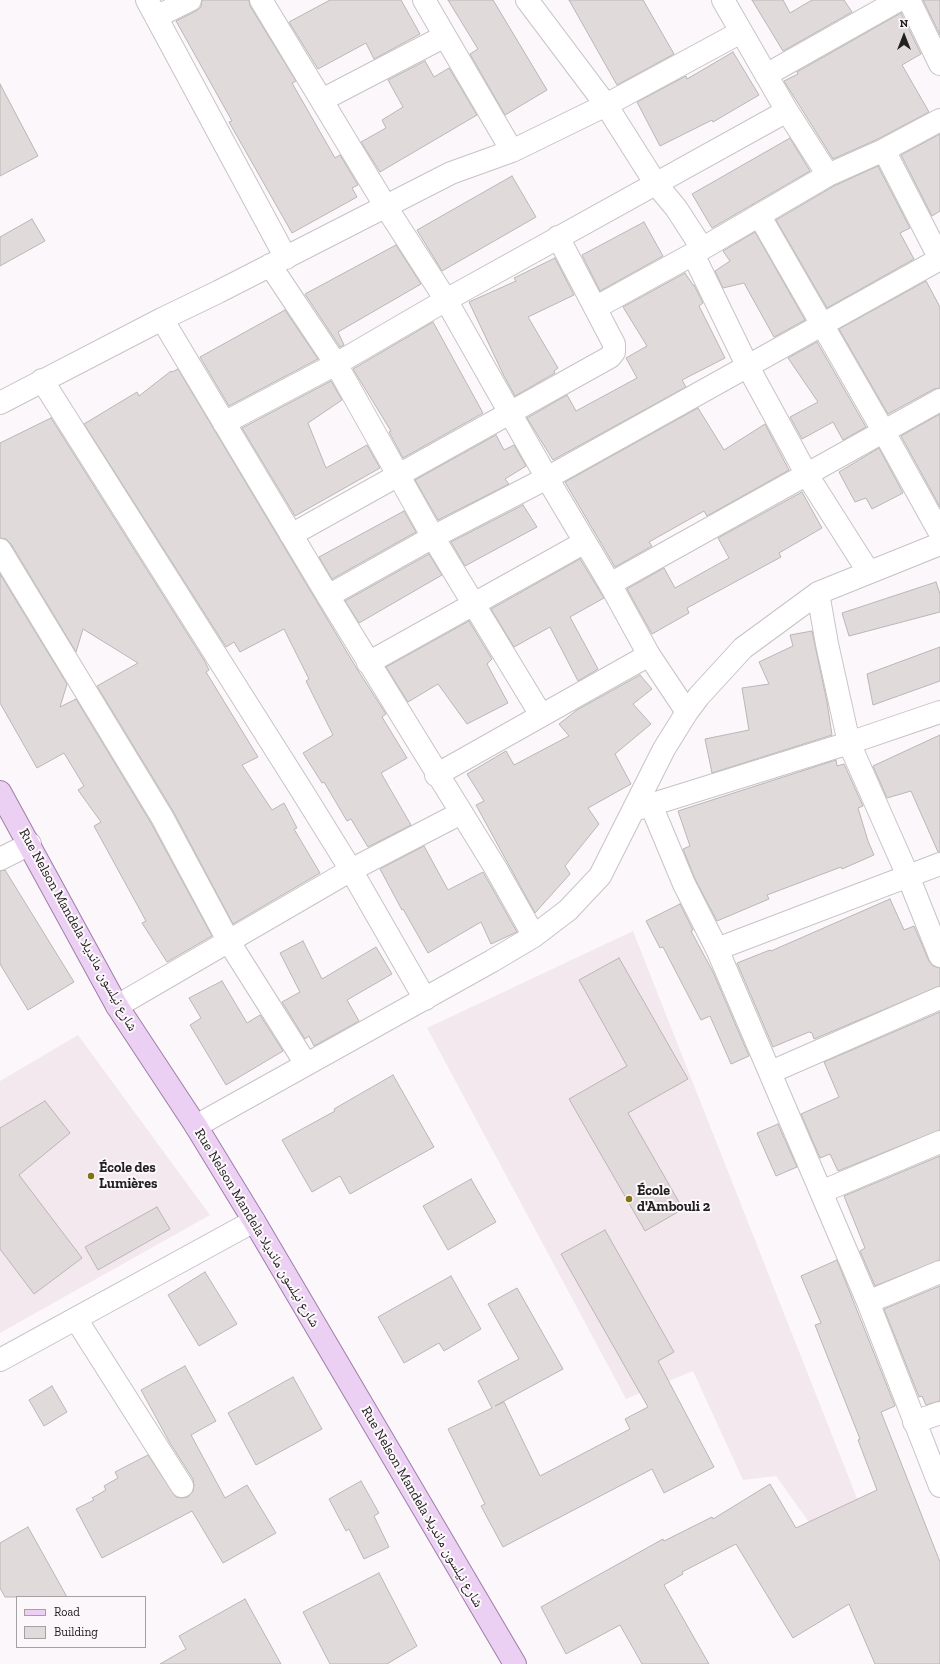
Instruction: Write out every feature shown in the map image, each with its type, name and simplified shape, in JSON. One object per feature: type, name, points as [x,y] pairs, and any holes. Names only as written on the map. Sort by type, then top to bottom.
[{"type":"main road","name":"Rue Nelson Mandela شارع نيلسون مانديلا","points":[[0,792],[30,844],[117,1006],[196,1126],[254,1220],[515,1664]]},
{"type":"street","points":[[190,0],[152,8],[278,261],[433,537],[541,715]]},
{"type":"street","points":[[261,0],[386,207],[446,300],[547,478],[610,584],[649,655],[687,712]]},
{"type":"street","points":[[424,0],[512,151]]},
{"type":"street","points":[[723,0],[766,75],[828,175]]},
{"type":"street","points":[[766,75],[899,0]]},
{"type":"street","points":[[909,0],[940,64]]},
{"type":"street","points":[[530,1],[606,105],[656,184],[676,208],[697,251],[747,365],[807,475],[868,571]]},
{"type":"street","points":[[0,403],[42,380],[451,173],[512,151],[606,105],[741,32]]},
{"type":"street","points":[[322,100],[445,36]]},
{"type":"street","points":[[224,423],[336,364],[558,237],[788,111]]},
{"type":"street","points":[[595,308],[828,175],[884,150],[940,120]]},
{"type":"street","points":[[328,596],[433,537],[547,478],[747,365],[940,259],[933,227],[884,150]]},
{"type":"street","points":[[759,215],[884,432],[940,533]]},
{"type":"street","points":[[291,535],[610,357],[614,352],[614,344],[558,237]]},
{"type":"street","points":[[162,319],[436,775],[495,867],[534,936]]},
{"type":"street","points":[[42,380],[351,870],[425,999]]},
{"type":"street","points":[[610,584],[940,400]]},
{"type":"street","points":[[368,663],[585,542]]},
{"type":"street","points":[[196,1126],[425,999],[534,936],[568,910],[600,876],[643,808],[664,749],[687,712],[699,696],[743,648],[818,593],[868,571],[940,544]]},
{"type":"street","points":[[0,550],[162,818],[230,942],[306,1064]]},
{"type":"street","points":[[818,593],[830,659],[849,744],[908,876],[940,956]]},
{"type":"street","points":[[436,775],[649,655]]},
{"type":"street","points":[[643,808],[849,744],[940,712]]},
{"type":"street","points":[[643,808],[717,949],[771,1072],[868,1302],[940,1486]]},
{"type":"street","points":[[117,1006],[230,942],[351,870],[461,813]]},
{"type":"street","points":[[0,859],[30,844]]},
{"type":"street","points":[[717,949],[940,864]]},
{"type":"street","points":[[771,1072],[940,998]]},
{"type":"street","points":[[821,1192],[940,1142]]},
{"type":"street","points":[[0,1360],[254,1220]]},
{"type":"street","points":[[868,1302],[940,1272]]},
{"type":"street","points":[[76,1319],[182,1486]]},
{"type":"street","points":[[914,1422],[940,1413]]},
{"type":"shaded area","name":"École d'Ambouli 2","points":[[633,931],[879,1554],[837,1562],[776,1476],[743,1480],[693,1371],[626,1399],[427,1028]]},
{"type":"shaded area","name":"École des Lumières","points":[[78,1035],[210,1215],[0,1333],[0,1081]]},
{"type":"building","points":[[202,0],[249,0],[250,6],[296,81],[292,83],[335,158],[340,155],[358,185],[352,188],[357,197],[292,233],[229,122],[232,121],[176,21],[201,7]]},
{"type":"building","points":[[330,0],[401,0],[420,34],[374,59],[366,43],[318,69],[289,22]]},
{"type":"building","points":[[448,0],[493,0],[547,90],[505,115],[470,54],[478,49]]},
{"type":"building","points":[[569,0],[643,0],[674,54],[617,85]]},
{"type":"building","points":[[752,0],[783,0],[790,13],[812,0],[844,0],[852,12],[783,51]]},
{"type":"building","points":[[923,0],[940,0],[940,35]]},
{"type":"building","points":[[901,13],[921,54],[902,65],[929,112],[878,139],[833,159],[784,81],[798,74],[797,72]]},
{"type":"building","points":[[733,52],[759,95],[713,122],[712,120],[660,146],[637,102],[686,76],[687,79]]},
{"type":"building","points":[[425,61],[434,77],[449,68],[477,115],[380,172],[361,142],[386,128],[382,120],[403,107],[388,80]]},
{"type":"building","points":[[0,84],[38,156],[0,176]]},
{"type":"building","points":[[940,134],[940,211],[932,216],[901,155]]},
{"type":"building","points":[[790,138],[810,171],[712,228],[692,194]]},
{"type":"building","points":[[878,166],[910,228],[900,233],[914,259],[827,308],[776,220],[834,186]]},
{"type":"building","points":[[512,176],[536,217],[442,271],[417,230]]},
{"type":"building","points":[[32,219],[45,241],[0,266],[0,237]]},
{"type":"building","points":[[644,222],[663,256],[600,291],[582,255]]},
{"type":"building","points":[[755,232],[805,320],[774,337],[744,283],[723,288],[715,271],[730,261],[723,251]]},
{"type":"building","points":[[396,245],[421,284],[338,332],[344,345],[340,347],[305,294]]},
{"type":"building","points":[[555,258],[574,295],[528,317],[558,368],[554,371],[555,373],[515,396],[469,302],[516,281],[514,278]]},
{"type":"building","points":[[685,273],[694,285],[703,303],[699,306],[725,358],[682,380],[686,387],[553,460],[527,418],[567,395],[576,411],[637,378],[626,358],[647,346],[623,307]]},
{"type":"building","points":[[926,281],[940,307],[940,388],[934,389],[888,414],[839,329]]},
{"type":"building","points":[[285,310],[318,359],[229,406],[200,357]]},
{"type":"building","points":[[433,322],[483,413],[403,458],[389,432],[391,431],[353,369]]},
{"type":"building","points":[[817,342],[866,427],[843,440],[833,422],[802,439],[790,417],[818,402],[788,358]]},
{"type":"building","points":[[178,369],[357,669],[386,714],[382,717],[407,758],[381,773],[411,825],[368,847],[351,819],[347,821],[324,782],[322,783],[303,753],[333,735],[306,681],[309,679],[284,629],[240,652],[234,642],[226,647],[84,424],[137,392],[139,396],[171,371],[172,372]]},
{"type":"building","points":[[331,381],[342,400],[308,423],[326,468],[367,445],[380,468],[295,516],[242,428]]},
{"type":"building","points":[[698,408],[724,450],[765,424],[789,470],[707,516],[704,511],[649,542],[652,546],[615,567],[565,482]]},
{"type":"building","points":[[940,414],[940,507],[901,436]]},
{"type":"building","points":[[51,418],[204,660],[209,670],[206,672],[258,757],[242,765],[272,810],[284,803],[297,828],[294,829],[320,873],[233,924],[173,811],[97,686],[138,663],[83,629],[76,652],[11,544],[6,539],[0,538],[0,443]]},
{"type":"building","points":[[496,435],[504,450],[514,445],[526,466],[505,479],[509,484],[438,520],[415,480]]},
{"type":"building","points":[[879,448],[903,493],[872,509],[866,498],[855,502],[839,472]]},
{"type":"building","points":[[802,492],[822,528],[779,553],[781,557],[687,608],[689,613],[652,634],[627,589],[664,568],[675,588],[729,558],[718,538]]},
{"type":"building","points":[[523,505],[537,527],[465,566],[451,542]]},
{"type":"building","points":[[404,511],[416,532],[332,579],[319,557]]},
{"type":"building","points":[[429,554],[442,575],[359,623],[345,601]]},
{"type":"building","points":[[580,559],[604,598],[570,617],[598,669],[578,681],[550,627],[514,647],[491,609]]},
{"type":"building","points":[[0,574],[67,684],[60,707],[76,699],[151,823],[212,936],[167,962],[142,923],[146,921],[94,826],[101,822],[78,790],[84,786],[64,753],[37,768],[0,703]]},
{"type":"building","points":[[936,582],[940,594],[940,612],[849,636],[842,613]]},
{"type":"building","points":[[469,621],[492,659],[487,664],[508,703],[467,724],[438,684],[408,702],[386,667]]},
{"type":"building","points":[[812,631],[827,702],[832,735],[712,773],[705,739],[749,730],[742,688],[769,684],[759,662],[793,646],[790,635]]},
{"type":"building","points":[[940,647],[940,681],[873,705],[867,674]]},
{"type":"building","points":[[640,675],[652,689],[633,704],[651,724],[615,754],[631,784],[588,808],[599,824],[565,866],[570,874],[535,913],[476,805],[484,801],[467,774],[506,751],[514,765],[569,736],[559,724],[577,710]]},
{"type":"building","points":[[940,735],[940,852],[938,852],[911,791],[887,798],[873,766]]},
{"type":"building","points":[[836,760],[837,766],[844,764],[863,806],[858,808],[874,855],[842,869],[841,867],[767,895],[769,899],[717,921],[695,879],[683,849],[690,846],[678,811]]},
{"type":"building","points":[[424,846],[448,890],[483,872],[517,932],[491,944],[481,922],[428,953],[403,909],[402,910],[380,869]]},
{"type":"building","points":[[5,870],[74,982],[28,1010],[0,964],[0,871]]},
{"type":"building","points":[[890,899],[904,930],[914,926],[929,961],[933,966],[940,968],[940,986],[814,1039],[812,1033],[809,1032],[773,1047],[737,963],[770,950],[771,951]]},
{"type":"building","points":[[680,904],[693,930],[691,931],[713,972],[749,1056],[731,1064],[710,1016],[701,1020],[663,947],[660,948],[646,921]]},
{"type":"building","points":[[303,941],[322,979],[376,947],[392,974],[347,1000],[359,1021],[314,1046],[309,1036],[305,1039],[282,1002],[300,992],[280,953]]},
{"type":"building","points":[[619,958],[688,1079],[628,1113],[683,1209],[645,1231],[569,1099],[627,1066],[579,980]]},
{"type":"building","points":[[222,981],[247,1023],[260,1015],[283,1051],[226,1085],[190,1025],[201,1018],[189,998]]},
{"type":"building","points":[[940,1012],[940,1130],[838,1171],[830,1154],[820,1158],[801,1114],[839,1097],[824,1062]]},
{"type":"building","points":[[393,1075],[434,1147],[350,1194],[340,1176],[312,1192],[282,1140],[335,1111],[334,1109]]},
{"type":"building","points":[[45,1101],[70,1133],[19,1175],[82,1258],[34,1294],[0,1249],[0,1128]]},
{"type":"building","points":[[778,1124],[797,1167],[776,1176],[757,1133]]},
{"type":"building","points":[[940,1156],[940,1260],[875,1286],[860,1251],[865,1248],[844,1196]]},
{"type":"building","points":[[471,1179],[496,1222],[448,1250],[423,1206]]},
{"type":"building","points":[[157,1207],[170,1229],[98,1270],[85,1247]]},
{"type":"building","points":[[605,1230],[674,1352],[658,1361],[714,1467],[664,1493],[652,1469],[503,1547],[481,1506],[485,1504],[448,1429],[492,1408],[478,1381],[519,1359],[488,1304],[517,1288],[563,1369],[495,1406],[504,1402],[540,1476],[630,1429],[625,1419],[648,1407],[561,1254]]},
{"type":"building","points":[[837,1260],[895,1406],[881,1412],[940,1562],[940,1664],[875,1664],[849,1604],[793,1638],[736,1544],[682,1572],[683,1574],[664,1585],[709,1664],[642,1664],[620,1625],[566,1654],[541,1607],[663,1539],[664,1541],[712,1517],[713,1519],[770,1484],[796,1528],[877,1490],[858,1440],[860,1439],[815,1325],[821,1323],[801,1276]]},
{"type":"building","points":[[205,1272],[237,1324],[199,1346],[168,1295]]},
{"type":"building","points":[[451,1276],[481,1329],[444,1351],[439,1343],[404,1363],[378,1317]]},
{"type":"building","points":[[940,1286],[940,1401],[926,1405],[922,1396],[919,1397],[884,1309]]},
{"type":"building","points":[[185,1366],[216,1421],[191,1435],[225,1498],[247,1485],[276,1533],[223,1563],[192,1511],[102,1558],[76,1509],[94,1500],[92,1498],[106,1490],[104,1486],[118,1478],[115,1472],[148,1455],[176,1497],[188,1497],[193,1491],[193,1479],[170,1443],[141,1390]]},
{"type":"building","points":[[293,1377],[322,1429],[256,1465],[228,1413]]},
{"type":"building","points":[[52,1386],[67,1412],[44,1426],[29,1400]]},
{"type":"building","points":[[361,1481],[379,1513],[374,1516],[389,1547],[364,1559],[349,1529],[346,1531],[329,1499]]},
{"type":"building","points":[[28,1527],[66,1596],[5,1597],[0,1588],[0,1543]]},
{"type":"building","points":[[379,1573],[417,1646],[387,1664],[330,1664],[303,1612]]},
{"type":"building","points":[[245,1599],[281,1664],[160,1664],[186,1649],[179,1636]]},
{"type":"place","name":"École des Lumières","points":[[91,1176]]},
{"type":"place","name":"École d'Ambouli 2","points":[[629,1199]]}]
